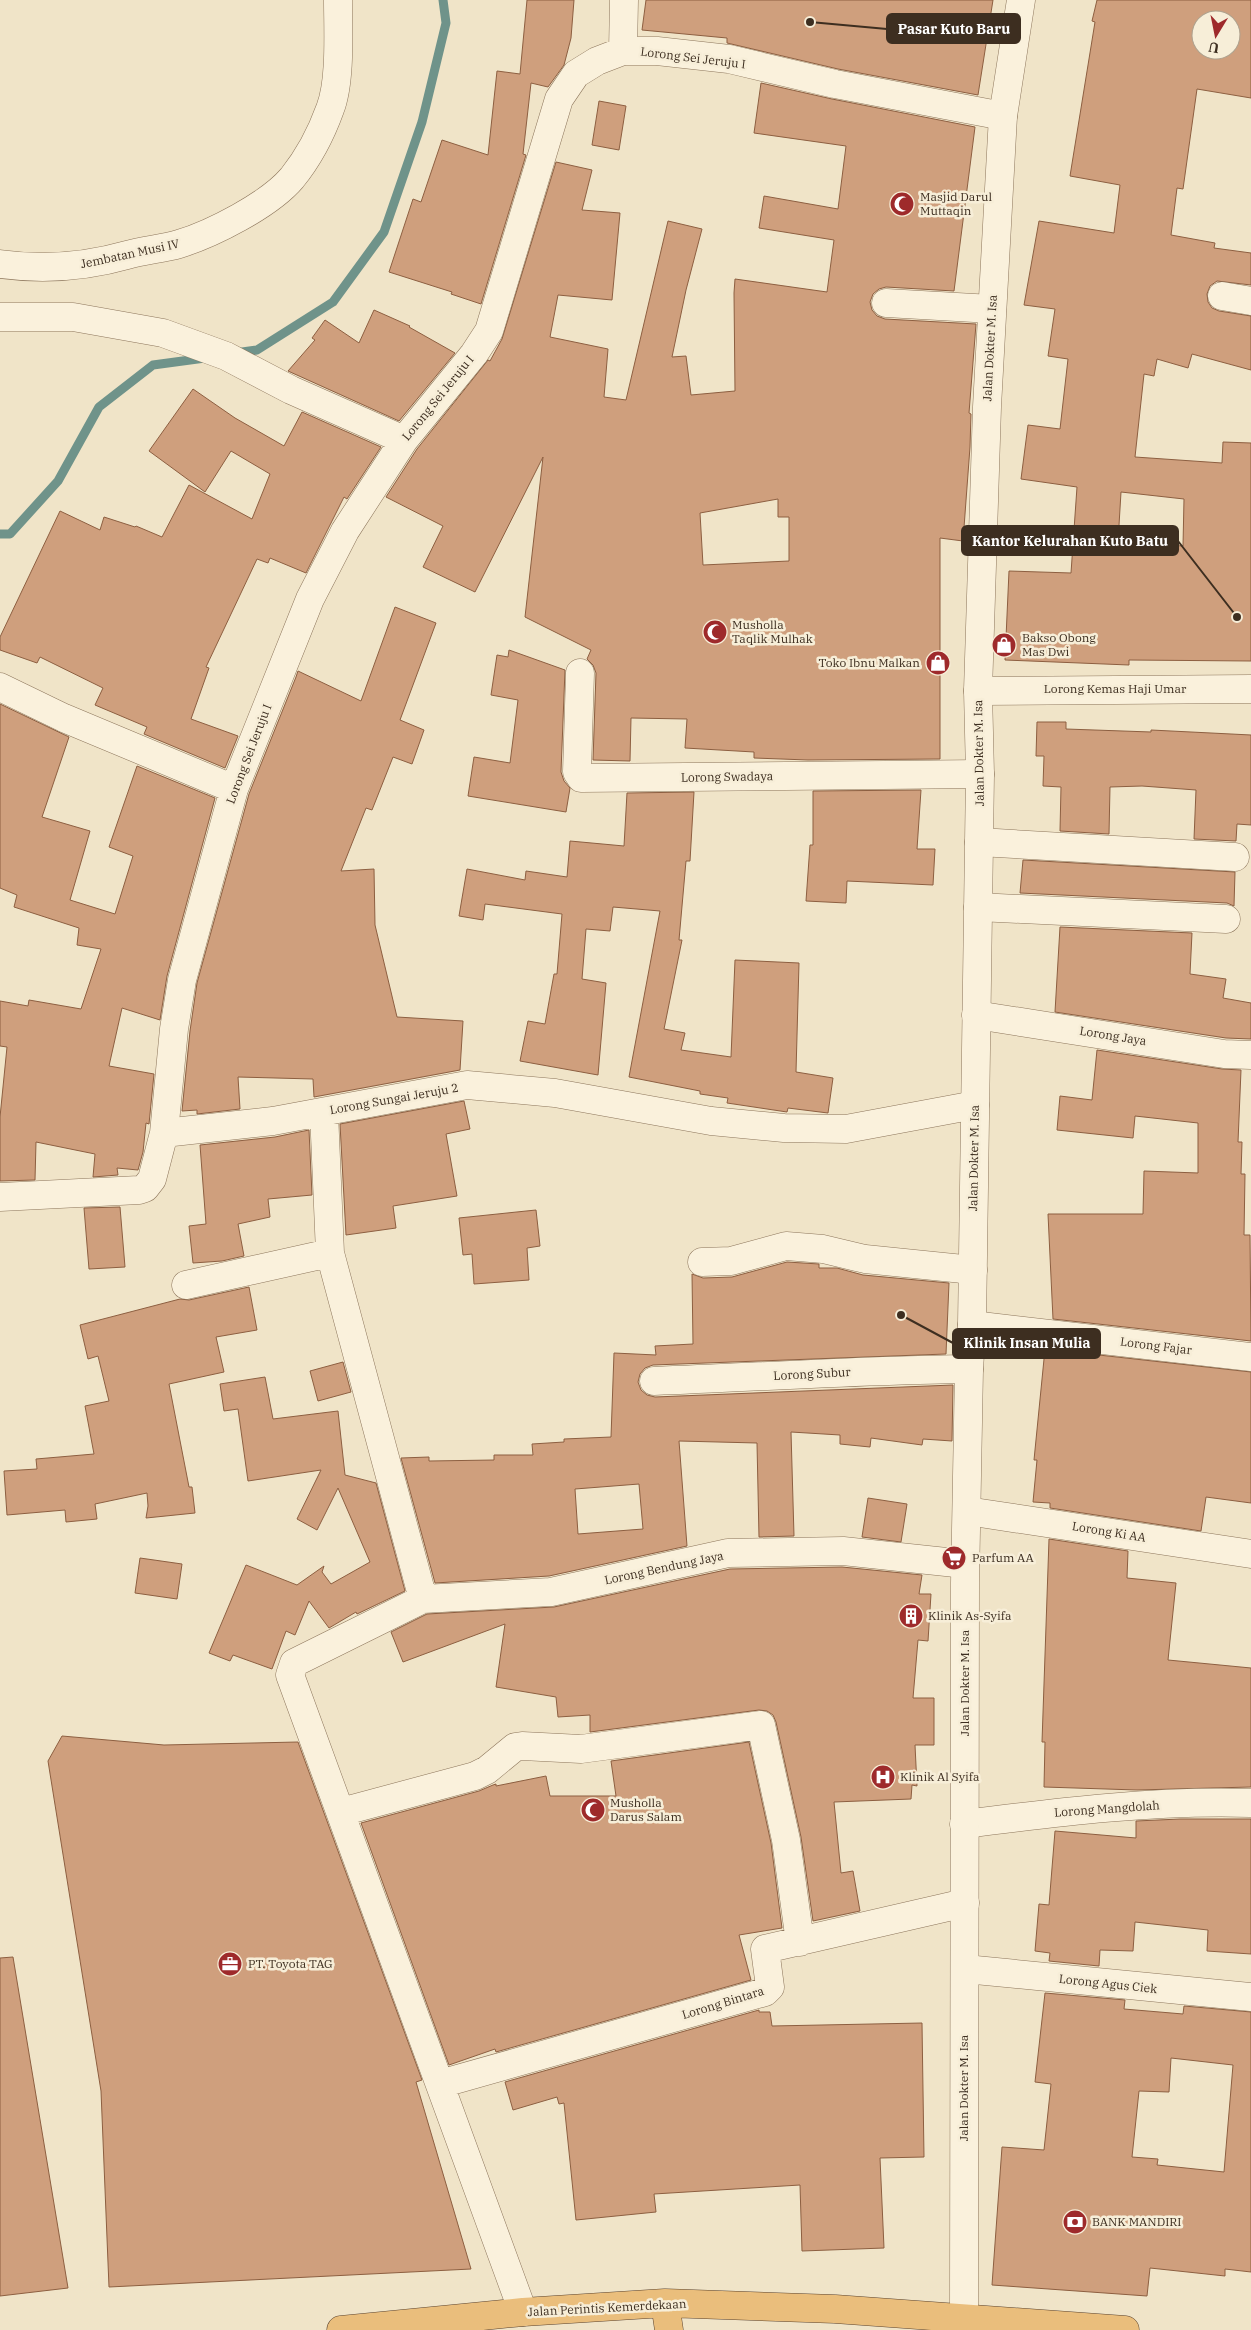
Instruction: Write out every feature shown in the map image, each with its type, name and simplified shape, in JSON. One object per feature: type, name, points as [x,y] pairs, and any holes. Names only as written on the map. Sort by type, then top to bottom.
[{"type":"highway","name":"Jalan Perintis Kemerdekaan","points":[[341,2330],[523,2312],[665,2304],[835,2309],[1125,2330]]},
{"type":"highway","points":[[665,2304],[669,2330]]},
{"type":"street","name":"Jembatan Musi IV","points":[[0,264],[50,268],[78,265],[164,248],[197,237],[232,222],[255,208],[291,179],[314,146],[331,107],[338,58],[338,0]]},
{"type":"street","points":[[623,51],[624,0]]},
{"type":"street","name":"Jalan Dokter M. Isa","points":[[964,2318],[966,1564],[969,1369],[973,1270],[980,774],[978,691],[987,407],[1003,116],[1021,0]]},
{"type":"street","name":"Lorong Sei Jeruju I","points":[[164,1134],[174,1029],[182,980],[234,789],[310,599],[345,531],[404,440],[474,354],[489,331],[559,100],[576,74],[597,61],[623,51],[657,51],[729,59],[835,84],[1003,116]]},
{"type":"street","points":[[1222,296],[1251,301]]},
{"type":"street","points":[[886,303],[992,308]]},
{"type":"street","points":[[0,317],[73,317],[162,333],[226,356],[291,390],[404,440]]},
{"type":"street","name":"Lorong Swadaya","points":[[580,673],[577,772],[581,778],[980,774]]},
{"type":"street","points":[[0,687],[64,718],[234,789]]},
{"type":"street","name":"Lorong Kemas Haji Umar","points":[[978,691],[1251,689]]},
{"type":"street","points":[[979,842],[1235,857]]},
{"type":"street","points":[[978,908],[1226,919]]},
{"type":"street","name":"Lorong Jaya","points":[[976,1015],[1224,1054],[1251,1055]]},
{"type":"street","name":"Lorong Sungai Jeruju 2","points":[[164,1134],[273,1121],[467,1085],[555,1093],[711,1121],[784,1128],[846,1129],[974,1105]]},
{"type":"street","points":[[324,1112],[330,1253],[423,1599]]},
{"type":"street","points":[[0,1197],[139,1190],[145,1188],[152,1178],[164,1134]]},
{"type":"street","points":[[702,1262],[732,1261],[786,1246],[823,1249],[865,1259],[973,1270]]},
{"type":"street","points":[[186,1285],[330,1253]]},
{"type":"street","name":"Lorong Fajar","points":[[972,1325],[1251,1357]]},
{"type":"street","name":"Lorong Subur","points":[[654,1381],[835,1374],[868,1370],[969,1369]]},
{"type":"street","name":"Lorong Ki AA","points":[[967,1511],[1251,1554]]},
{"type":"street","name":"Lorong Bendung Jaya","points":[[523,2312],[290,1674],[294,1663],[423,1599],[551,1592],[728,1553],[843,1551],[966,1564]]},
{"type":"street","points":[[341,1812],[476,1776],[487,1770],[515,1747],[536,1745],[580,1749],[762,1725],[786,1840],[800,1942]]},
{"type":"street","name":"Lorong Mangdolah","points":[[964,1824],[1081,1809],[1214,1802],[1251,1803]]},
{"type":"street","name":"Lorong Bintara","points":[[440,2084],[765,1992],[770,1986],[765,1949],[965,1903]]},
{"type":"street","name":"Lorong Agus Ciek","points":[[964,1969],[1251,1998]]},
{"type":"building","points":[[527,0],[574,0],[571,38],[564,65],[548,87],[531,83],[523,154],[526,155],[481,304],[451,294],[452,292],[389,272],[413,199],[421,202],[442,140],[488,155],[497,71],[520,74]]},
{"type":"building","points":[[646,0],[993,0],[978,95],[838,69],[727,43],[727,38],[642,30]]},
{"type":"building","points":[[1097,0],[1251,0],[1251,98],[1197,89],[1183,189],[1177,188],[1171,235],[1215,243],[1214,248],[1251,253],[1251,285],[1217,281],[1210,286],[1207,294],[1208,302],[1212,308],[1219,311],[1251,316],[1251,370],[1192,354],[1188,368],[1157,359],[1154,376],[1144,374],[1135,457],[1222,463],[1223,442],[1251,443],[1251,661],[1129,660],[1129,665],[1005,660],[1009,571],[1071,573],[1077,487],[1021,479],[1028,425],[1060,429],[1068,359],[1048,356],[1055,309],[1024,305],[1039,221],[1114,233],[1120,185],[1070,176],[1095,22],[1092,21]],"holes":[[[1121,492],[1184,499],[1183,546],[1118,542]]]},
{"type":"building","points":[[761,83],[975,127],[954,291],[886,287],[879,289],[873,294],[870,302],[872,310],[877,316],[885,319],[976,324],[969,413],[971,414],[970,447],[963,541],[940,538],[940,759],[808,760],[754,758],[754,752],[685,748],[687,719],[631,718],[630,761],[593,760],[596,673],[593,665],[587,659],[591,650],[525,617],[543,457],[475,592],[423,567],[443,526],[386,497],[417,449],[488,360],[490,361],[502,339],[556,162],[592,170],[582,210],[620,213],[612,300],[558,295],[550,337],[608,349],[604,397],[626,400],[668,221],[702,229],[686,290],[672,357],[686,356],[691,395],[735,391],[735,279],[827,292],[834,240],[759,228],[764,196],[838,209],[846,146],[754,133]],"holes":[[[778,499],[778,517],[789,517],[789,561],[703,565],[700,513]]]},
{"type":"building","points":[[599,101],[626,106],[619,150],[592,145]]},
{"type":"building","points":[[374,310],[410,326],[455,353],[399,421],[288,371],[315,340],[312,338],[325,320],[359,343]]},
{"type":"building","points":[[193,389],[235,418],[284,446],[302,412],[381,447],[347,499],[344,497],[306,573],[270,558],[268,563],[257,559],[206,667],[209,668],[191,719],[238,736],[225,768],[144,734],[147,727],[95,705],[103,688],[40,657],[37,663],[0,650],[0,637],[60,511],[100,530],[104,517],[136,526],[162,537],[189,485],[252,519],[270,474],[231,451],[205,492],[149,451]]},
{"type":"building","points":[[395,607],[436,623],[400,720],[424,730],[412,764],[393,757],[372,810],[366,808],[341,871],[374,869],[375,925],[397,1017],[463,1021],[460,1070],[314,1097],[313,1079],[238,1077],[240,1109],[197,1114],[197,1110],[182,1111],[197,983],[249,794],[298,671],[361,701]]},
{"type":"building","points":[[509,650],[565,670],[561,772],[564,781],[570,788],[566,812],[468,796],[474,757],[510,763],[518,700],[491,695],[497,655],[508,657]]},
{"type":"building","points":[[0,704],[69,737],[42,817],[90,831],[70,900],[115,914],[133,856],[109,847],[137,766],[215,798],[167,976],[160,1020],[122,1008],[109,1066],[154,1074],[149,1124],[146,1123],[143,1152],[138,1170],[117,1168],[118,1175],[93,1177],[95,1154],[36,1142],[35,1180],[0,1181],[0,1117],[7,1047],[0,1046],[0,1001],[28,1006],[29,1000],[81,1009],[101,949],[77,945],[79,928],[14,907],[17,895],[0,888]]},
{"type":"building","points":[[1037,722],[1066,722],[1066,729],[1151,732],[1151,730],[1251,735],[1251,825],[1237,824],[1236,841],[1194,839],[1196,790],[1142,786],[1110,787],[1109,834],[1060,831],[1061,787],[1043,786],[1044,756],[1036,756]]},
{"type":"building","points":[[921,790],[917,849],[935,849],[933,885],[847,881],[846,903],[806,901],[810,845],[813,845],[813,791]]},
{"type":"building","points":[[694,792],[690,861],[686,861],[679,940],[682,940],[664,1029],[685,1033],[681,1050],[731,1057],[735,960],[799,963],[796,1072],[833,1078],[828,1113],[788,1108],[787,1112],[727,1103],[728,1098],[700,1094],[700,1091],[629,1077],[660,911],[613,907],[610,931],[586,929],[582,979],[606,983],[598,1075],[520,1061],[528,1021],[545,1024],[554,974],[557,974],[562,914],[485,904],[483,920],[459,916],[467,869],[525,880],[526,871],[567,877],[570,841],[624,846],[627,793]]},
{"type":"building","points":[[1023,860],[1235,872],[1234,906],[1227,903],[1020,893]]},
{"type":"building","points":[[1060,927],[1192,933],[1190,974],[1226,979],[1223,998],[1251,1003],[1251,1039],[1226,1038],[1055,1012]]},
{"type":"building","points":[[1097,1050],[1222,1069],[1241,1070],[1238,1142],[1242,1142],[1241,1174],[1245,1174],[1244,1235],[1250,1235],[1251,1341],[1053,1319],[1048,1214],[1143,1214],[1144,1171],[1198,1173],[1198,1123],[1135,1116],[1133,1138],[1057,1130],[1060,1096],[1092,1100]]},
{"type":"building","points":[[464,1101],[470,1129],[446,1134],[457,1196],[393,1206],[396,1228],[346,1235],[340,1124]]},
{"type":"building","points":[[309,1130],[312,1195],[268,1199],[270,1217],[238,1224],[244,1256],[222,1261],[193,1263],[189,1226],[206,1224],[200,1145],[275,1137]]},
{"type":"building","points":[[120,1207],[125,1267],[89,1269],[84,1208]]},
{"type":"building","points":[[536,1210],[540,1246],[527,1248],[529,1280],[474,1284],[472,1254],[463,1255],[459,1218]]},
{"type":"building","points":[[787,1262],[819,1264],[819,1268],[837,1268],[863,1275],[949,1283],[946,1354],[653,1365],[645,1368],[640,1374],[638,1382],[641,1390],[647,1395],[655,1397],[953,1385],[952,1441],[923,1439],[922,1445],[871,1438],[870,1447],[840,1444],[840,1435],[791,1432],[794,1536],[759,1537],[757,1443],[679,1441],[687,1546],[549,1576],[435,1583],[401,1458],[429,1457],[429,1461],[494,1460],[494,1455],[533,1455],[532,1444],[564,1442],[564,1439],[611,1437],[614,1353],[656,1355],[655,1346],[693,1344],[692,1274],[703,1278],[732,1277]],"holes":[[[639,1484],[643,1529],[578,1534],[575,1489]]]},
{"type":"building","points":[[249,1287],[257,1330],[216,1337],[224,1372],[169,1384],[189,1487],[192,1487],[195,1513],[146,1518],[148,1506],[147,1493],[95,1504],[97,1519],[66,1522],[65,1510],[7,1515],[4,1471],[37,1469],[36,1459],[94,1454],[85,1406],[109,1401],[98,1356],[88,1359],[80,1325],[180,1299],[189,1300]]},
{"type":"building","points":[[1045,1349],[1251,1372],[1251,1503],[1206,1497],[1201,1531],[1050,1508],[1050,1503],[1033,1502],[1037,1460],[1034,1460]]},
{"type":"building","points":[[343,1362],[351,1392],[318,1401],[310,1371]]},
{"type":"building","points":[[265,1377],[273,1419],[338,1411],[345,1475],[376,1483],[405,1591],[357,1614],[356,1612],[329,1628],[309,1601],[295,1635],[286,1631],[272,1669],[233,1655],[230,1661],[209,1653],[246,1565],[297,1585],[324,1566],[322,1572],[331,1584],[370,1562],[338,1488],[317,1530],[297,1519],[321,1470],[248,1481],[238,1409],[224,1411],[220,1384]]},
{"type":"building","points":[[868,1498],[907,1504],[901,1542],[862,1537]]},
{"type":"building","points":[[1049,1539],[1128,1551],[1127,1578],[1176,1583],[1168,1660],[1251,1668],[1251,1787],[1137,1790],[1044,1787],[1045,1742],[1042,1742]]},
{"type":"building","points":[[140,1558],[182,1564],[177,1599],[135,1593]]},
{"type":"building","points":[[842,1567],[922,1575],[919,1594],[931,1594],[928,1641],[918,1640],[913,1698],[934,1698],[934,1745],[915,1745],[917,1786],[912,1785],[911,1799],[834,1802],[841,1873],[853,1871],[860,1911],[813,1921],[801,1837],[773,1715],[767,1711],[759,1710],[590,1732],[590,1715],[558,1717],[556,1697],[496,1687],[505,1624],[403,1662],[391,1632],[427,1614],[554,1607],[730,1569]]},
{"type":"building","name":"PT. Toyota TAG","points":[[62,1736],[164,1745],[298,1742],[422,2080],[416,2082],[471,2269],[109,2287],[101,2091],[48,1761]]},
{"type":"building","points":[[749,1742],[771,1843],[782,1928],[739,1935],[751,1980],[496,2052],[495,2049],[449,2065],[361,1823],[479,1791],[496,1784],[496,1786],[546,1776],[550,1796],[616,1796],[611,1761]]},
{"type":"building","points":[[1251,1819],[1251,1954],[1207,1951],[1208,1930],[1135,1922],[1133,1951],[1100,1950],[1099,1966],[1049,1961],[1050,1953],[1035,1951],[1039,1904],[1049,1905],[1055,1831],[1136,1838],[1136,1821]]},
{"type":"building","points":[[13,1957],[68,2288],[0,2296],[0,1958]]},
{"type":"building","points":[[1045,1993],[1125,2000],[1124,2009],[1183,2014],[1184,2006],[1251,2012],[1251,2272],[1225,2269],[1225,2276],[1150,2268],[1147,2296],[992,2285],[1002,2147],[1044,2150],[1051,2084],[1035,2082]],"holes":[[[1171,2058],[1233,2065],[1224,2172],[1157,2165],[1158,2159],[1132,2157],[1139,2091],[1169,2092]]]},
{"type":"building","points":[[759,2010],[759,2012],[770,2012],[772,2026],[922,2023],[924,2157],[880,2158],[884,2248],[802,2251],[800,2185],[654,2194],[656,2212],[576,2220],[564,2103],[559,2104],[557,2097],[513,2110],[505,2082]]},
{"type":"waterway","points":[[235,353],[257,350],[333,302],[384,232],[422,122],[446,23],[443,0]]},
{"type":"waterway","points":[[0,534],[10,534],[58,481],[99,407],[153,365],[205,358]]},
{"type":"place","name":"Pasar Kuto Baru","points":[[810,22]]},
{"type":"place","name":"Masjid Darul Muttaqin","points":[[902,204]]},
{"type":"place","name":"Kantor Kelurahan Kuto Batu","points":[[1237,617]]},
{"type":"place","name":"Musholla Taqlik Mulhak","points":[[715,632]]},
{"type":"place","name":"Bakso Obong Mas Dwi","points":[[1004,645]]},
{"type":"place","name":"Toko Ibnu Malkan","points":[[938,663]]},
{"type":"place","name":"Klinik Insan Mulia","points":[[901,1315]]},
{"type":"place","name":"Parfum AA","points":[[954,1558]]},
{"type":"place","name":"Klinik As-Syifa","points":[[911,1616]]},
{"type":"place","name":"Klinik Al Syifa","points":[[883,1777]]},
{"type":"place","name":"Musholla Darus Salam","points":[[593,1810]]},
{"type":"place","name":"PT. Toyota TAG","points":[[230,1964]]},
{"type":"place","name":"BANK MANDIRI","points":[[1075,2222]]}]
